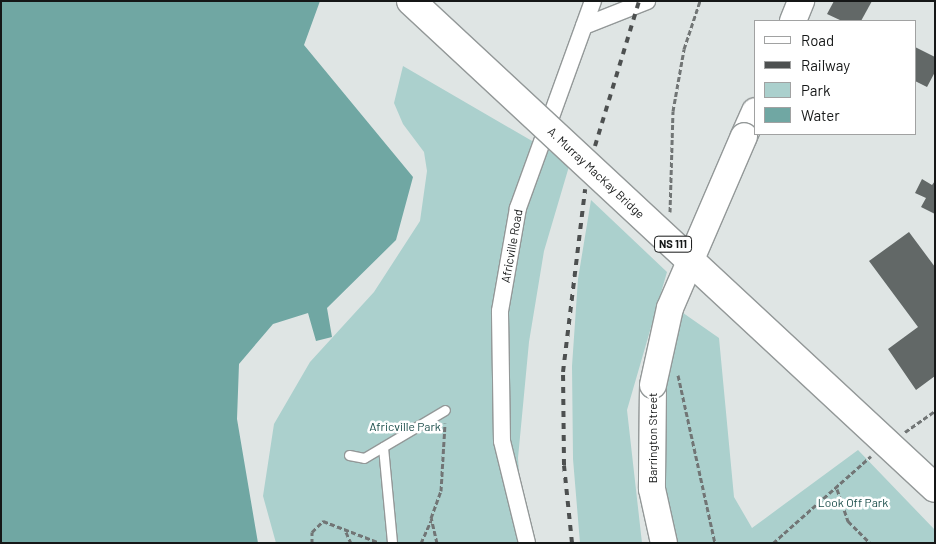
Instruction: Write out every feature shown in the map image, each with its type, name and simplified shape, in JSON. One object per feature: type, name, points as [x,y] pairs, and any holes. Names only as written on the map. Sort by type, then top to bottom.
[{"type":"highway","name":"A. Murray MacKay Bridge","points":[[410,1],[935,488]]},
{"type":"main road","points":[[793,20],[801,1]]},
{"type":"main road","name":"Barrington Street","points":[[664,543],[652,489],[653,385],[670,308],[754,113]]},
{"type":"street","name":"Africville Road","points":[[526,543],[502,441],[500,311],[518,208],[593,1]]},
{"type":"street","points":[[584,26],[647,1]]},
{"type":"lane","points":[[349,454],[364,458],[445,410]]},
{"type":"lane","points":[[383,447],[392,543]]},
{"type":"path","points":[[670,224],[673,111],[684,49],[700,1]]},
{"type":"path","points":[[677,367],[715,543]]},
{"type":"path","points":[[422,543],[430,532],[431,518],[441,491],[445,410]]},
{"type":"path","points":[[898,437],[935,411]]},
{"type":"path","points":[[773,543],[837,489],[875,453]]},
{"type":"path","points":[[837,489],[848,521],[870,543]]},
{"type":"path","points":[[431,518],[437,543]]},
{"type":"path","points":[[312,543],[312,532],[323,521],[380,543]]},
{"type":"path","points":[[346,531],[351,543]]},
{"type":"green space","name":"Africville Park","points":[[403,66],[570,163],[544,251],[529,342],[518,458],[524,543],[276,543],[263,496],[274,424],[310,362],[374,292],[420,221],[427,171],[424,152],[403,124],[394,103]]},
{"type":"green space","points":[[591,200],[667,272],[627,410],[642,543],[580,543],[573,459],[572,366],[578,279]]},
{"type":"green space","name":"Look Off Park","points":[[676,308],[719,338],[734,497],[752,528],[858,450],[935,530],[935,543],[675,543],[652,424]]},
{"type":"water","points":[[1,1],[320,1],[304,45],[413,177],[396,240],[327,308],[332,337],[316,341],[308,313],[273,324],[239,364],[237,419],[258,543],[1,543]]},
{"type":"building","points":[[834,1],[872,1],[862,20],[840,20],[827,14]]},
{"type":"building","points":[[916,48],[935,57],[935,72],[927,87],[916,82]]},
{"type":"building","points":[[922,179],[932,185],[935,181],[935,214],[921,207],[926,198],[915,193]]},
{"type":"building","points":[[909,232],[935,267],[935,376],[916,390],[888,349],[918,327],[869,261]]},
{"type":"railway","points":[[595,146],[639,1]]},
{"type":"railway","points":[[572,543],[564,465],[563,372],[585,189]]}]
